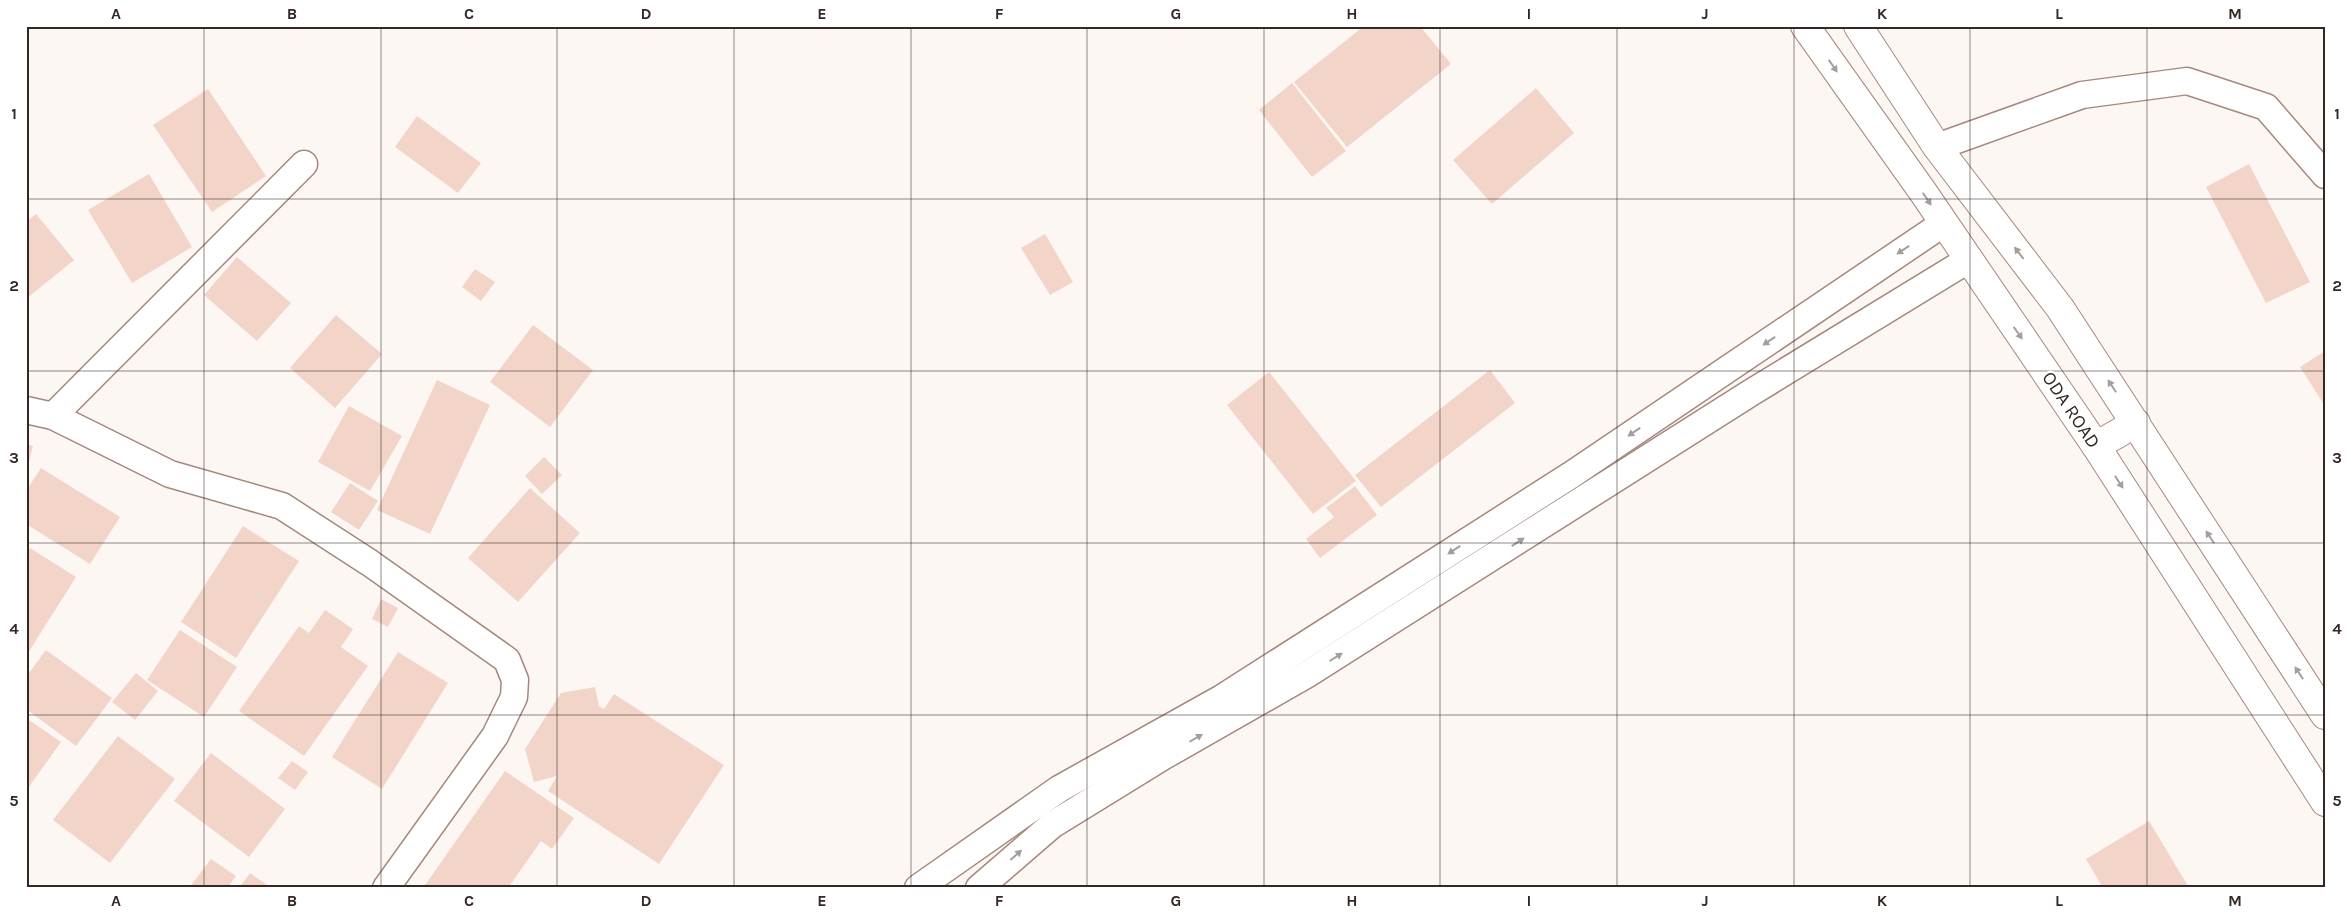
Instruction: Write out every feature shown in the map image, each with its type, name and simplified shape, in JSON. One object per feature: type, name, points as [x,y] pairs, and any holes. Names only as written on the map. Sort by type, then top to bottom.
[{"type":"street","name":"ODA ROAD","points":[[1805,26],[1944,223],[2096,446],[2325,802]]},
{"type":"street","points":[[1858,26],[1937,147],[2060,308],[2325,715]]},
{"type":"street","points":[[1937,147],[2082,95],[2188,81],[2266,107],[2325,175]]},
{"type":"street","points":[[53,416],[304,164]]},
{"type":"street","points":[[979,888],[1052,825],[1222,698],[1571,475],[1944,223]]},
{"type":"street","points":[[918,888],[1060,789],[1158,747],[1306,675],[1492,559],[1752,392],[1968,260]]},
{"type":"street","points":[[26,410],[53,416],[170,474],[282,506],[370,563],[507,660],[515,680],[514,697],[495,736],[386,888]]},
{"type":"street","points":[[2096,446],[2136,422]]},
{"type":"street","points":[[1480,533],[1492,559]]},
{"type":"building","points":[[1364,26],[1420,26],[1451,64],[1347,147],[1294,82]]},
{"type":"building","points":[[1292,83],[1346,151],[1312,177],[1259,110]]},
{"type":"building","points":[[1536,88],[1574,133],[1492,204],[1453,160]]},
{"type":"building","points":[[208,89],[266,176],[212,212],[153,125]]},
{"type":"building","points":[[417,116],[481,163],[458,193],[395,147]]},
{"type":"building","points":[[2249,164],[2310,282],[2266,303],[2206,187]]},
{"type":"building","points":[[149,174],[192,247],[132,283],[88,210]]},
{"type":"building","points":[[36,214],[74,260],[26,299],[26,222]]},
{"type":"building","points":[[1045,234],[1073,282],[1050,295],[1021,248]]},
{"type":"building","points":[[237,257],[291,303],[257,341],[204,295]]},
{"type":"building","points":[[475,269],[495,282],[481,301],[462,287]]},
{"type":"building","points":[[336,315],[382,354],[335,408],[290,368]]},
{"type":"building","points":[[533,325],[593,370],[550,427],[490,382]]},
{"type":"building","points":[[2325,351],[2325,406],[2300,367]]},
{"type":"building","points":[[1490,370],[1515,403],[1381,507],[1355,475]]},
{"type":"building","points":[[1269,372],[1356,481],[1313,514],[1227,405]]},
{"type":"building","points":[[437,380],[490,405],[430,534],[377,510]]},
{"type":"building","points":[[349,406],[402,436],[370,491],[318,462]]},
{"type":"building","points":[[26,444],[33,446],[28,465],[26,464]]},
{"type":"building","points":[[544,457],[562,475],[542,494],[525,476]]},
{"type":"building","points":[[41,468],[120,517],[90,564],[26,524],[26,491]]},
{"type":"building","points":[[350,483],[378,501],[359,530],[331,512]]},
{"type":"building","points":[[1355,486],[1377,515],[1320,558],[1306,539],[1334,517],[1326,508]]},
{"type":"building","points":[[530,488],[580,533],[518,602],[468,558]]},
{"type":"building","points":[[243,526],[299,561],[236,658],[181,622]]},
{"type":"building","points":[[30,548],[76,577],[26,656],[26,553]]},
{"type":"building","points":[[381,599],[398,608],[388,627],[372,619]]},
{"type":"building","points":[[325,610],[353,629],[341,647],[368,666],[304,756],[239,711],[299,626],[309,633]]},
{"type":"building","points":[[180,630],[237,667],[204,717],[147,680]]},
{"type":"building","points":[[46,650],[112,698],[76,746],[26,709],[26,677]]},
{"type":"building","points":[[398,652],[448,683],[382,789],[332,757]]},
{"type":"building","points":[[136,673],[158,691],[135,720],[112,702]]},
{"type":"building","points":[[595,687],[599,706],[604,709],[614,694],[724,765],[659,864],[548,791],[557,776],[534,782],[525,749],[561,693]]},
{"type":"building","points":[[26,718],[61,742],[26,791]]},
{"type":"building","points":[[118,736],[175,779],[110,863],[53,820]]},
{"type":"building","points":[[211,753],[285,809],[249,857],[174,801]]},
{"type":"building","points":[[292,761],[308,772],[295,790],[278,778]]},
{"type":"building","points":[[505,771],[574,818],[552,849],[541,841],[508,888],[423,888]]},
{"type":"building","points":[[2149,821],[2188,886],[2103,888],[2086,859]]},
{"type":"building","points":[[211,859],[236,876],[227,888],[189,888]]},
{"type":"building","points":[[250,873],[271,888],[239,888]]}]
